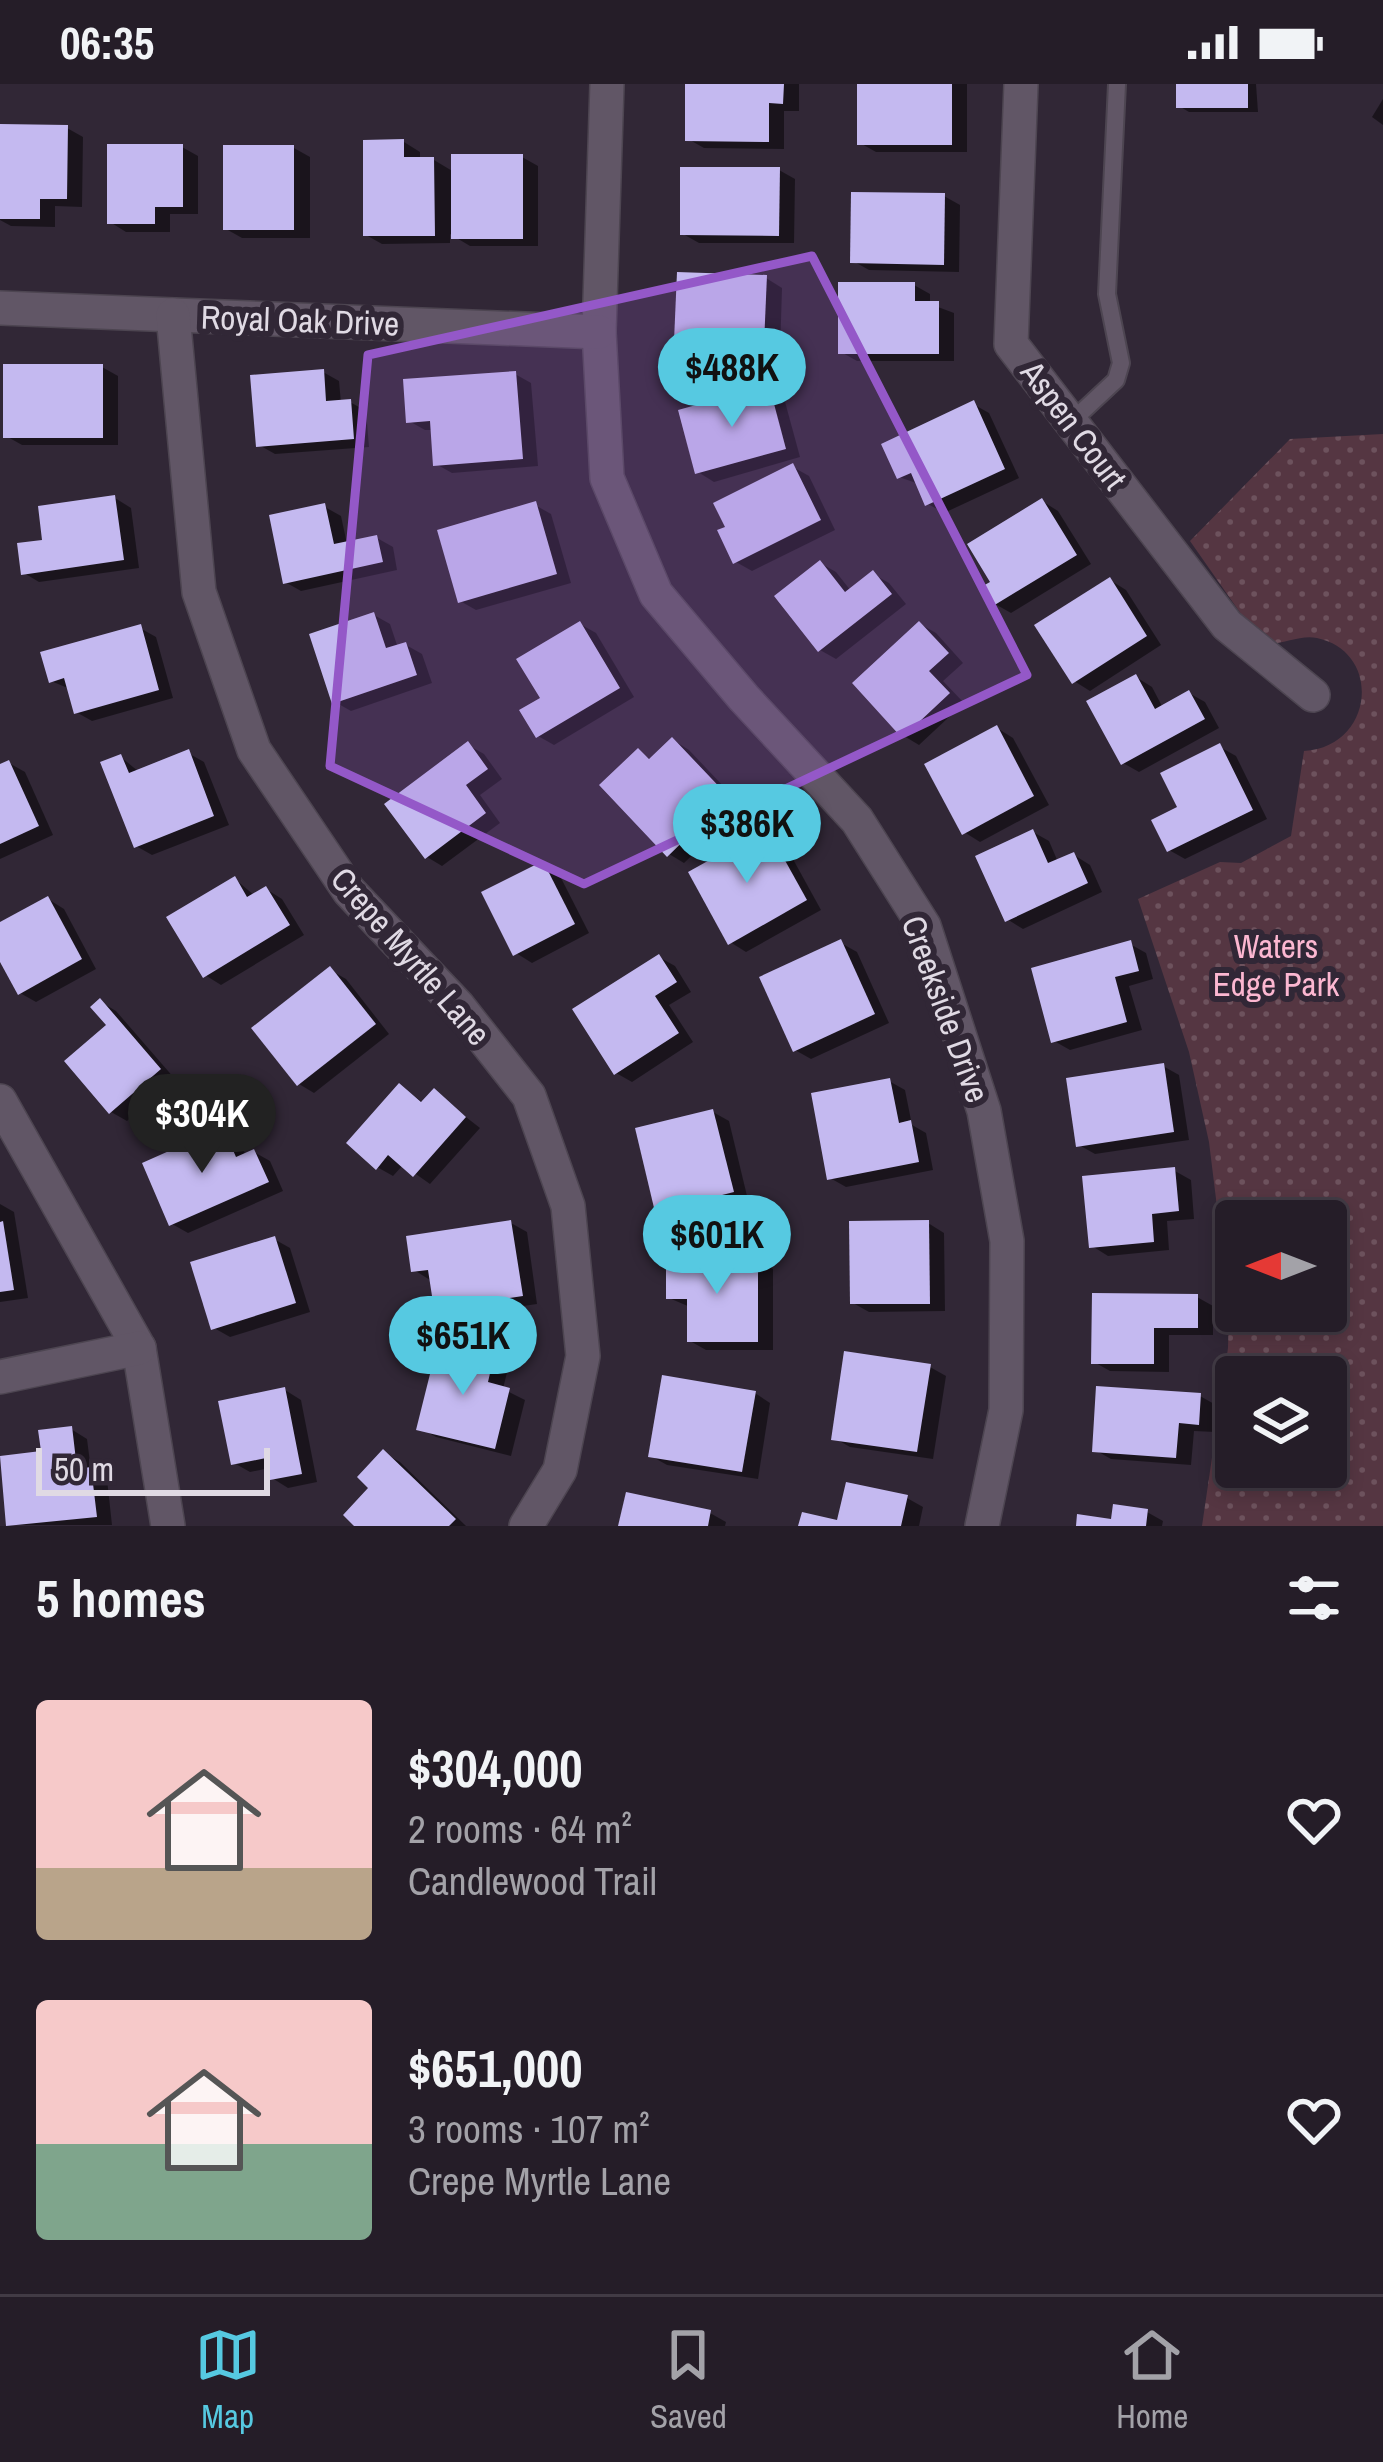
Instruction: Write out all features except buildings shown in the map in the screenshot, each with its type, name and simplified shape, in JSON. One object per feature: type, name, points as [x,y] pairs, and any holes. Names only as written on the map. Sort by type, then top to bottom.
[{"type":"street","name":"Creekside Drive","points":[[607,84],[599,332],[608,478],[656,593],[744,698],[857,820],[924,926],[984,1111],[1007,1262],[1006,1410],[982,1526]]},
{"type":"street","name":"Aspen Court","points":[[1022,84],[1011,344],[1227,625],[1313,695]]},
{"type":"street","name":"Royal Oak Drive","points":[[0,308],[599,332]]},
{"type":"street","name":"Crepe Myrtle Lane","points":[[172,315],[200,592],[254,750],[349,891],[458,1006],[529,1096],[568,1206],[583,1356],[560,1470],[526,1526]]},
{"type":"street","points":[[0,1101],[139,1348],[168,1526]]},
{"type":"street","points":[[0,1377],[139,1348]]},
{"type":"lane","points":[[1071,422],[1116,380],[1121,362],[1107,294],[1117,84]]},
{"type":"highlighted area","points":[[812,256],[1027,675],[584,884],[330,766],[368,355]]},
{"type":"green space","name":"Waters Edge Park","points":[[1383,434],[1383,1526],[1202,1526],[1215,1437],[1215,1488],[1347,1488],[1347,1356],[1227,1356],[1228,1332],[1347,1332],[1347,1200],[1216,1200],[1189,1052],[1138,899],[1220,862],[1241,863],[1291,836],[1304,751],[1327,746],[1345,734],[1362,698],[1353,661],[1338,647],[1317,638],[1270,644],[1248,624],[1190,541],[1290,439]]}]
